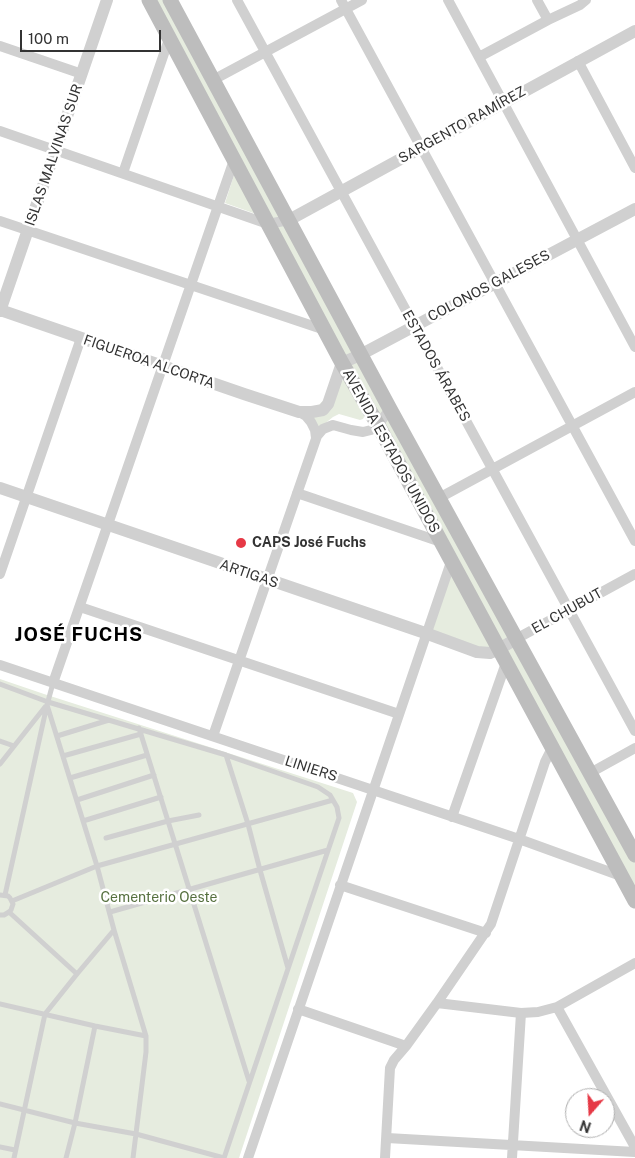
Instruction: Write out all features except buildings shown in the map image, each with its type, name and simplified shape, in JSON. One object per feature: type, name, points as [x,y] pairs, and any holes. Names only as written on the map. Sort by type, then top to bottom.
[{"type":"main road","name":"AVENIDA ESTADOS UNIDOS","points":[[149,0],[324,330],[378,425],[635,901]]},
{"type":"main road","name":"AVENIDA ESTADOS UNIDOS","points":[[170,0],[360,355],[635,855]]},
{"type":"street","name":"ISLAS MALVINAS SUR","points":[[0,310],[107,0]]},
{"type":"street","name":"ESTADOS ÁRABES","points":[[237,0],[635,731]]},
{"type":"street","points":[[213,80],[266,52],[344,4],[362,0]]},
{"type":"street","points":[[448,0],[635,347]]},
{"type":"street","points":[[537,0],[548,20]]},
{"type":"street","points":[[479,57],[583,2]]},
{"type":"street","points":[[344,4],[635,541]]},
{"type":"street","name":"SARGENTO RAMÍREZ","points":[[289,220],[635,30]]},
{"type":"street","points":[[123,173],[170,39]]},
{"type":"street","points":[[0,46],[82,74]]},
{"type":"street","points":[[578,61],[635,168]]},
{"type":"street","points":[[0,131],[268,224],[289,220]]},
{"type":"street","points":[[53,683],[234,160]]},
{"type":"street","name":"COLONOS GALESES","points":[[342,363],[635,209]]},
{"type":"street","points":[[0,221],[324,330]]},
{"type":"street","name":"FIGUEROA ALCORTA","points":[[0,310],[299,412]]},
{"type":"street","points":[[0,574],[81,338]]},
{"type":"street","points":[[299,412],[312,412],[326,408],[342,363]]},
{"type":"street","points":[[439,498],[635,392]]},
{"type":"street","points":[[213,736],[316,438],[320,431],[335,425],[364,432],[371,430],[378,425],[390,409]]},
{"type":"street","points":[[299,412],[310,420],[315,430],[316,438]]},
{"type":"street","name":"ARTIGAS","points":[[0,488],[477,652],[503,656]]},
{"type":"street","points":[[297,492],[441,542]]},
{"type":"street","points":[[248,1158],[451,562]]},
{"type":"street","name":"EL CHUBUT","points":[[503,656],[516,639],[635,574]]},
{"type":"street","points":[[80,607],[399,714]]},
{"type":"street","points":[[452,817],[503,656]]},
{"type":"street","name":"LINIERS","points":[[0,665],[373,789],[621,876]]},
{"type":"street","points":[[386,1158],[390,1068],[491,924],[545,762],[552,748]]},
{"type":"street","points":[[590,773],[635,748]]},
{"type":"street","points":[[340,885],[486,933]]},
{"type":"street","points":[[437,1003],[521,1013],[538,1012],[558,1007],[635,963]]},
{"type":"street","points":[[558,1007],[635,1147]]},
{"type":"street","points":[[298,1009],[406,1046]]},
{"type":"street","points":[[512,1158],[521,1013]]},
{"type":"street","points":[[387,1138],[635,1152]]},
{"type":"lane","points":[[0,915],[7,914],[12,907],[12,901],[8,896],[2,895],[53,683]]},
{"type":"lane","points":[[0,684],[48,703],[110,719],[140,731],[226,755],[318,787],[330,795],[337,806],[339,818],[224,1158],[136,1134],[75,1123],[0,1104]]},
{"type":"lane","points":[[48,703],[146,1036],[146,1052],[133,1158]]},
{"type":"lane","points":[[0,764],[48,703]]},
{"type":"lane","points":[[57,736],[110,719]]},
{"type":"lane","points":[[140,731],[249,1082]]},
{"type":"lane","points":[[63,756],[140,731]]},
{"type":"lane","points":[[0,741],[14,746]]},
{"type":"lane","points":[[70,778],[148,755]]},
{"type":"lane","points":[[226,755],[248,824],[288,969]]},
{"type":"lane","points":[[77,800],[154,776]]},
{"type":"lane","points":[[83,821],[161,797]]},
{"type":"lane","points":[[12,901],[97,866],[333,800]]},
{"type":"lane","points":[[106,838],[168,821],[199,815]]},
{"type":"lane","points":[[110,912],[328,850]]},
{"type":"lane","points":[[9,912],[77,974]]},
{"type":"lane","points":[[14,1158],[45,1014],[114,930]]},
{"type":"lane","points":[[0,1004],[146,1036]]},
{"type":"lane","points":[[66,1158],[95,1026]]},
{"type":"lane","points":[[0,1147],[15,1150]]},
{"type":"green space","points":[[149,0],[170,0],[635,855],[635,901],[499,649],[477,652],[428,634],[452,564]]},
{"type":"green space","points":[[234,175],[256,214],[225,203]]},
{"type":"green space","points":[[343,380],[346,380],[365,414],[363,419],[360,420],[339,414],[318,429],[310,414]]},
{"type":"green space","name":"Cementerio Oeste","points":[[0,679],[353,793],[357,802],[239,1158],[0,1158]]},
{"type":"place","name":"CAPS José Fuchs","points":[[241,543]]},
{"type":"district","name":"JOSÉ FUCHS","points":[[79,635]]}]
